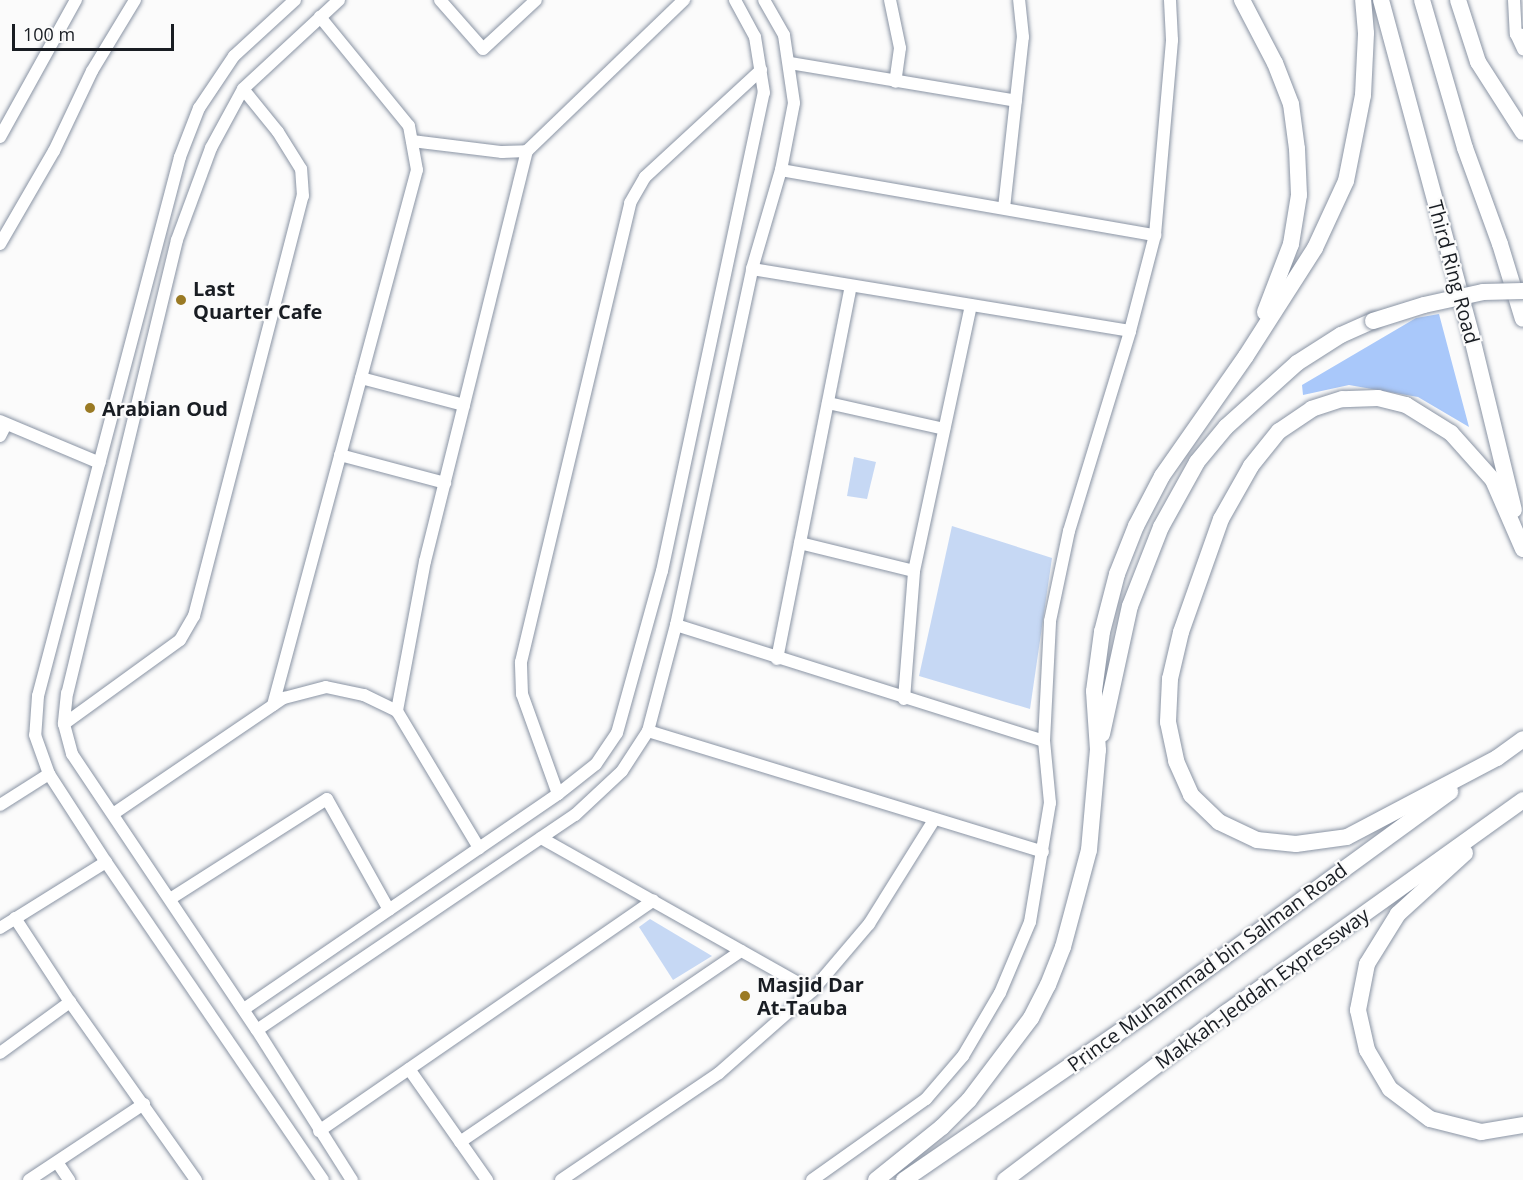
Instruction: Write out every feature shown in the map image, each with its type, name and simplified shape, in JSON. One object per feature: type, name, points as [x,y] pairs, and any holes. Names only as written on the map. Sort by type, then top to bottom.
[{"type":"highway","points":[[1242,0],[1275,63],[1291,104],[1297,149],[1299,195],[1291,244],[1273,295],[1246,356]]},
{"type":"highway","points":[[1098,750],[1094,691],[1102,632],[1117,574],[1136,525],[1162,476],[1246,356],[1315,248],[1346,181],[1363,95],[1366,33],[1363,0]]},
{"type":"highway","name":"Third Ring Road","points":[[1381,0],[1468,323],[1523,547]]},
{"type":"highway","points":[[1422,0],[1465,148],[1500,244],[1523,319]]},
{"type":"highway","points":[[1458,0],[1478,62],[1523,132]]},
{"type":"highway","points":[[876,1180],[942,1127],[969,1100],[988,1078],[1030,1018],[1048,984],[1063,947],[1089,850],[1098,750],[1130,606],[1161,527],[1197,462],[1226,427],[1297,363],[1341,335],[1373,321],[1424,305],[1483,292],[1523,291]]},
{"type":"highway","points":[[1523,547],[1493,480],[1451,433],[1406,405],[1378,398],[1342,399],[1312,409],[1280,431],[1251,466],[1221,519],[1181,632],[1170,679],[1168,722],[1176,762],[1191,795],[1220,822],[1257,840],[1296,844],[1347,837],[1497,758],[1523,739]]},
{"type":"highway","name":"Prince Muhammad bin Salman Road","points":[[910,1176],[1144,1015],[1497,758]]},
{"type":"highway","points":[[1523,801],[1398,915],[1367,964],[1358,1010],[1367,1050],[1390,1089],[1430,1119],[1481,1132],[1523,1125]]},
{"type":"highway","name":"Makkah-Jeddah Expressway","points":[[1005,1180],[1227,1012],[1523,801]]},
{"type":"street","points":[[0,137],[76,0]]},
{"type":"street","points":[[0,244],[54,152],[92,71],[135,0]]},
{"type":"street","points":[[295,0],[234,56],[199,108],[180,157],[38,696],[35,735],[49,774],[106,862],[323,1180]]},
{"type":"street","points":[[339,0],[243,89],[211,148],[177,240],[70,681],[64,724],[72,754],[244,1009],[352,1180]]},
{"type":"street","points":[[440,0],[483,50],[536,0]]},
{"type":"street","points":[[397,711],[425,561],[527,151],[684,0]]},
{"type":"street","points":[[244,1009],[558,794],[596,764],[617,733],[662,571],[764,93],[755,37],[735,0]]},
{"type":"street","points":[[257,1030],[575,815],[622,771],[648,731],[676,625],[752,269],[781,170],[794,103],[790,63],[784,35],[764,0]]},
{"type":"street","points":[[890,0],[900,48],[895,82]]},
{"type":"street","points":[[1004,208],[1023,37],[1019,0]]},
{"type":"street","points":[[812,1180],[926,1099],[963,1056],[999,993],[1029,922],[1050,803],[1044,741],[1050,621],[1090,456],[1130,331],[1155,235],[1172,40],[1170,0]]},
{"type":"street","points":[[1514,0],[1523,49]]},
{"type":"street","points":[[273,705],[417,170],[409,126],[320,17]]},
{"type":"street","points":[[790,63],[1016,101]]},
{"type":"street","points":[[558,794],[522,694],[521,663],[630,203],[645,177],[760,70]]},
{"type":"street","points":[[64,724],[180,640],[194,616],[303,196],[301,169],[278,132],[243,89]]},
{"type":"street","points":[[412,141],[502,152],[527,151]]},
{"type":"street","points":[[781,170],[1155,235]]},
{"type":"street","points":[[752,269],[1130,331]]},
{"type":"street","points":[[777,659],[851,286]]},
{"type":"street","points":[[904,699],[914,571],[971,305]]},
{"type":"street","points":[[361,378],[464,405]]},
{"type":"street","points":[[828,403],[944,429]]},
{"type":"street","points":[[0,436],[3,423],[100,462]]},
{"type":"street","points":[[340,455],[444,483]]},
{"type":"street","points":[[800,543],[914,571]]},
{"type":"street","points":[[676,625],[777,659],[1044,741]]},
{"type":"street","points":[[112,814],[284,698],[326,687],[364,695],[397,711],[479,848]]},
{"type":"street","points":[[648,731],[1043,852]]},
{"type":"street","points":[[0,805],[49,774]]},
{"type":"street","points":[[170,899],[327,800],[389,910]]},
{"type":"street","points":[[561,1180],[719,1073],[812,991],[869,924],[934,820]]},
{"type":"street","points":[[542,838],[812,991]]},
{"type":"street","points":[[0,928],[106,862]]},
{"type":"street","points":[[319,1131],[653,901]]},
{"type":"street","points":[[15,918],[70,1002],[196,1180]]},
{"type":"street","points":[[460,1142],[741,951]]},
{"type":"street","points":[[0,1053],[70,1002]]},
{"type":"street","points":[[410,1069],[487,1180]]},
{"type":"street","points":[[29,1180],[144,1104]]},
{"type":"street","points":[[57,1162],[69,1180]]},
{"type":"shaded area","points":[[1439,314],[1469,427],[1418,397],[1349,385],[1303,395],[1302,385],[1416,318]]},
{"type":"shaded area","points":[[854,457],[876,462],[867,499],[847,496]]},
{"type":"shaded area","points":[[952,526],[1052,558],[1030,709],[919,676]]},
{"type":"shaded area","points":[[650,919],[712,956],[673,980],[639,927]]},
{"type":"place","name":"Last Quarter Cafe","points":[[181,300]]},
{"type":"place","name":"Arabian Oud","points":[[90,408]]},
{"type":"place","name":"Masjid Dar At-Tauba","points":[[745,996]]}]
